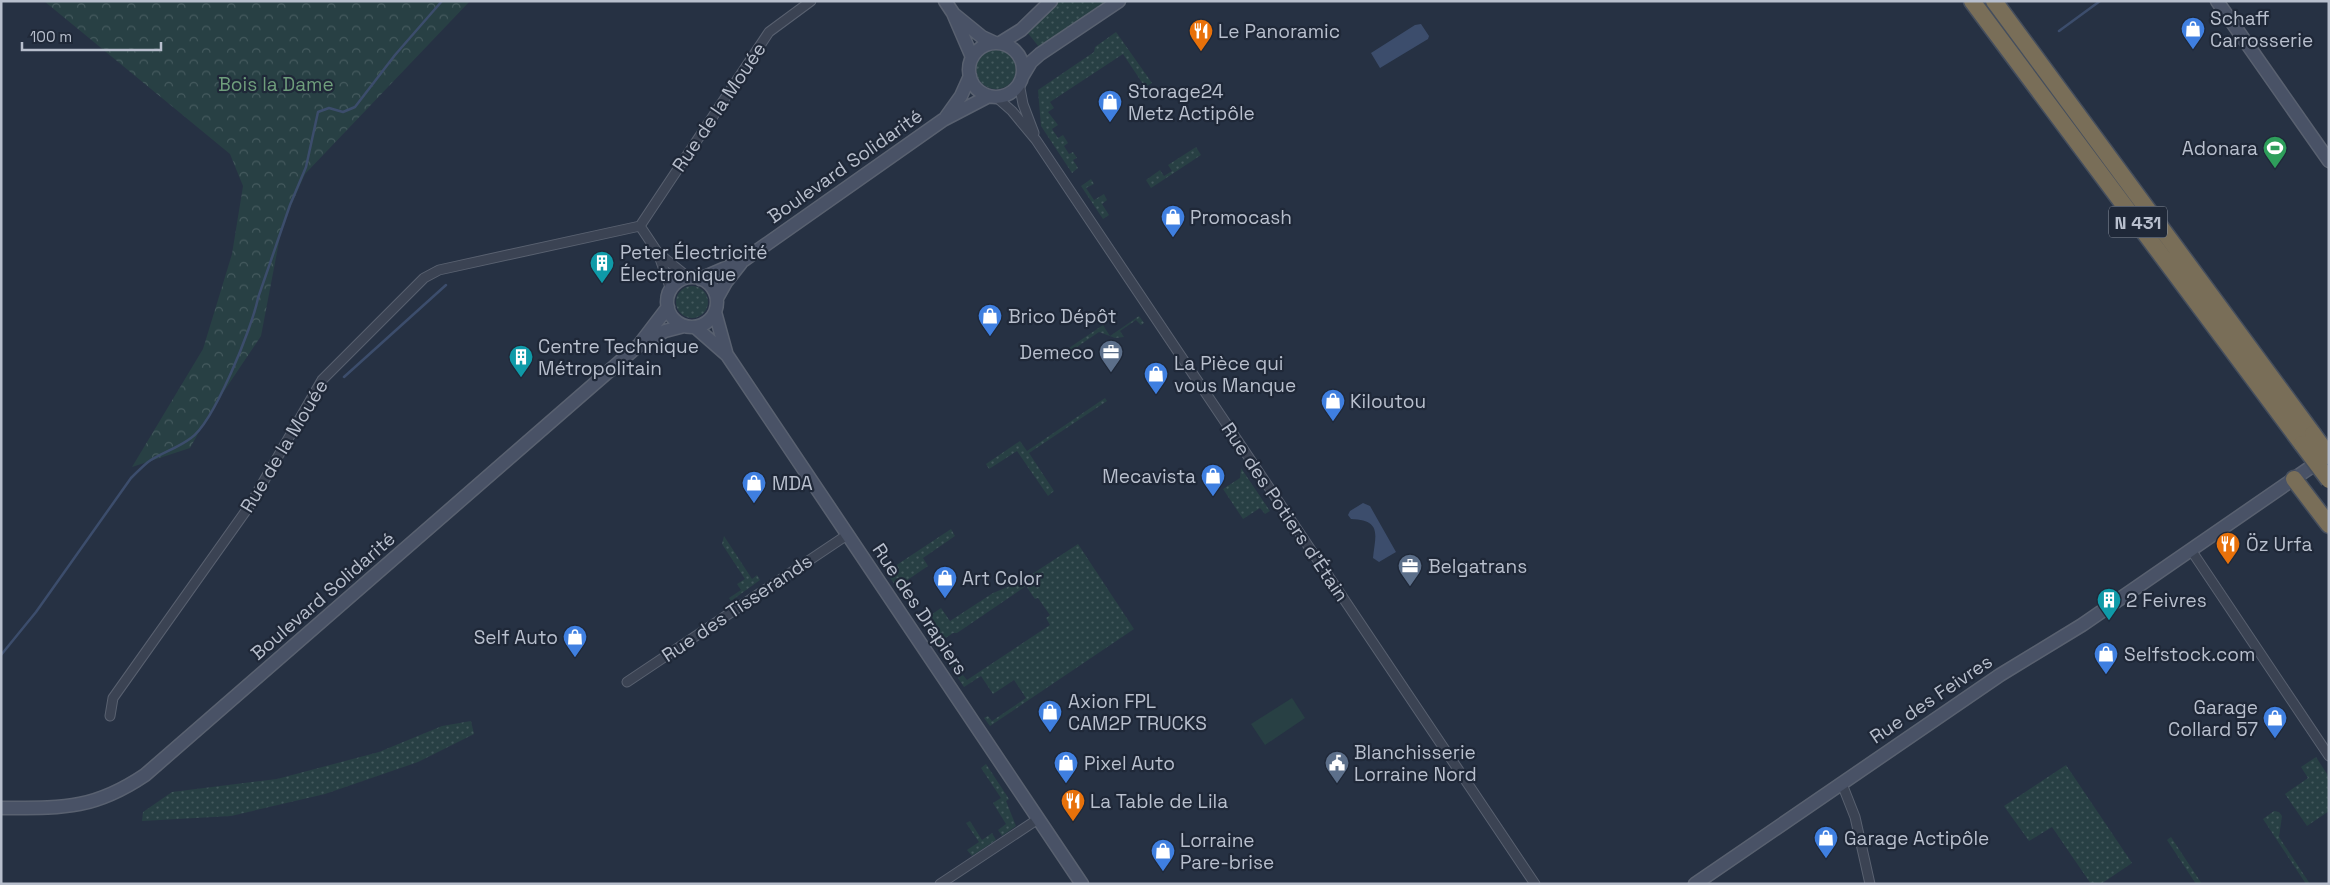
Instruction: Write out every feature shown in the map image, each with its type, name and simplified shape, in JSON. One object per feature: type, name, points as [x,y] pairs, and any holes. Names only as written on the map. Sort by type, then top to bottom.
[{"type":"highway","name":"N 431","points":[[1994,1],[2308,439],[2329,480]]},
{"type":"highway","points":[[2000,1],[2024,41]]},
{"type":"highway","name":"N 431","points":[[1973,4],[2308,439],[2329,455]]},
{"type":"highway","points":[[2294,479],[2329,526]]},
{"type":"main road","points":[[946,1],[972,57]]},
{"type":"main road","points":[[1051,1],[1020,30],[997,43],[983,46],[972,57],[969,66],[970,76],[975,87],[992,96],[1008,93],[1020,81],[1031,62],[1040,54],[1119,1]]},
{"type":"main road","points":[[2217,1],[2329,161]]},
{"type":"main road","points":[[953,13],[982,36],[1013,49],[1019,56],[1022,70],[1020,81]]},
{"type":"main road","name":"Boulevard Solidarité","points":[[943,120],[961,96],[970,76]]},
{"type":"main road","name":"Boulevard Solidarité","points":[[694,278],[744,260],[943,120],[992,96]]},
{"type":"main road","name":"Boulevard Solidarité","points":[[717,298],[726,282],[744,260]]},
{"type":"main road","points":[[694,278],[711,286],[717,298],[715,312],[704,325],[690,326],[671,315],[668,307],[671,290],[682,280],[694,278]]},
{"type":"main road","name":"Boulevard Solidarité","points":[[1,808],[77,806],[100,800],[122,791],[145,775],[639,345],[668,307]]},
{"type":"main road","name":"Rue des Drapiers","points":[[715,312],[727,355]]},
{"type":"main road","name":"Boulevard Solidarité","points":[[639,345],[665,331],[690,326]]},
{"type":"main road","name":"Rue des Drapiers","points":[[690,326],[727,355],[1082,884]]},
{"type":"main road","name":"Rue des Feivres","points":[[1695,884],[1992,679],[2061,638],[2329,455]]},
{"type":"street","name":"Rue de la Mouée","points":[[110,716],[113,698],[250,505],[322,380],[424,278],[439,270],[640,226],[769,32],[811,1]]},
{"type":"street","name":"Rue des Potiers d'Étain","points":[[1020,81],[1023,104],[1036,140]]},
{"type":"street","name":"Rue des Potiers d'Étain","points":[[992,96],[1014,112],[1036,140],[1535,884]]},
{"type":"street","points":[[640,226],[658,253],[671,290]]},
{"type":"street","points":[[658,253],[694,278]]},
{"type":"street","name":"Rue des Tisserands","points":[[627,682],[847,534]]},
{"type":"street","points":[[2191,550],[2329,756]]},
{"type":"street","points":[[1842,784],[1855,817],[1870,884]]},
{"type":"street","points":[[940,884],[1038,819]]},
{"type":"green space","name":"Bois la Dame","points":[[44,1],[470,1],[305,174],[282,226],[261,336],[212,409],[190,448],[132,467],[203,349],[232,254],[243,186],[230,154]]},
{"type":"green space","points":[[1060,1],[1109,1],[1039,47],[1027,32]]},
{"type":"green space","points":[[1116,32],[1152,83],[1145,87],[1123,54],[1050,102],[1054,108],[1048,112],[1058,125],[1052,129],[1058,138],[1063,135],[1068,143],[1064,146],[1069,154],[1073,152],[1077,158],[1073,160],[1078,168],[1072,173],[1041,126],[1038,90],[1094,52],[1095,47]]},
{"type":"green space","points":[[1000,49],[1007,52],[1013,58],[1016,69],[1015,77],[1007,86],[1000,89],[992,89],[985,86],[977,77],[976,65],[979,58],[988,50]]},
{"type":"green space","points":[[1196,147],[1201,155],[1151,188],[1146,180],[1160,170],[1164,176],[1172,171],[1168,165]]},
{"type":"green space","points":[[1091,179],[1094,184],[1086,188],[1094,200],[1104,194],[1107,200],[1102,204],[1109,215],[1103,219],[1081,186]]},
{"type":"green space","points":[[692,286],[698,287],[703,291],[707,296],[707,308],[703,313],[698,317],[692,318],[686,317],[681,313],[677,308],[676,302],[677,296],[681,291],[686,287]]},
{"type":"green space","points":[[1139,316],[1144,323],[1141,325],[1136,320],[1120,331],[1124,337],[1115,338],[1099,332],[1071,351],[1066,350],[1103,325],[1110,336]]},
{"type":"green space","points":[[1105,398],[1107,401],[1029,453],[1054,491],[1048,496],[1017,451],[989,469],[986,464],[1020,441],[1027,451]]},
{"type":"green space","points":[[1241,468],[1270,511],[1265,514],[1260,508],[1243,519],[1223,489],[1240,478]]},
{"type":"green space","points":[[951,529],[955,536],[923,558],[928,566],[903,583],[906,589],[900,592],[886,572]]},
{"type":"green space","points":[[724,536],[752,579],[757,575],[760,580],[731,601],[729,598],[741,590],[737,584],[745,579],[722,544]]},
{"type":"green space","points":[[1078,544],[1134,629],[990,726],[984,718],[988,716],[992,721],[1026,698],[1014,680],[993,694],[981,676],[964,687],[958,678],[963,675],[967,680],[1050,625],[1046,618],[1050,615],[1038,598],[1035,599],[1026,586],[957,633],[953,633],[941,641],[957,665],[953,670],[922,621],[941,608],[950,621],[993,593],[1020,582]]},
{"type":"green space","points":[[1292,698],[1305,718],[1265,745],[1251,724]]},
{"type":"green space","points":[[471,721],[474,734],[418,762],[325,794],[231,816],[142,821],[143,812],[172,792],[277,779],[379,752],[442,726]]},
{"type":"green space","points":[[2316,757],[2329,777],[2329,811],[2307,826],[2285,794],[2308,778],[2301,767]]},
{"type":"green space","points":[[986,764],[1009,799],[1006,801],[1016,826],[1002,836],[998,830],[1006,824],[993,803],[1001,798],[981,768]]},
{"type":"green space","points":[[2066,765],[2132,863],[2101,884],[2091,884],[2052,827],[2029,841],[2004,806]]},
{"type":"green space","points":[[2274,811],[2279,812],[2282,816],[2279,837],[2310,884],[2306,884],[2263,819]]},
{"type":"green space","points":[[970,821],[982,840],[992,833],[996,840],[972,856],[967,850],[979,842],[966,823]]},
{"type":"green space","points":[[2171,837],[2202,884],[2196,884],[2167,840]]},
{"type":"water","points":[[1421,24],[1429,36],[1428,39],[1380,68],[1371,53],[1415,25]]},
{"type":"water","points":[[1363,503],[1370,506],[1396,552],[1379,562],[1373,558],[1375,531],[1373,526],[1368,522],[1351,519],[1348,515],[1350,511]]},
{"type":"waterway","points":[[1,655],[36,612],[131,478],[148,462],[191,438],[210,414],[231,373],[248,330],[290,205],[306,167],[318,112],[329,108],[343,112],[355,107],[395,55],[442,1]]},
{"type":"waterway","points":[[2059,31],[2100,1]]},
{"type":"waterway","points":[[344,377],[446,285]]},
{"type":"place","name":"Schaff Carrosserie","points":[[2193,50]]},
{"type":"place","name":"Le Panoramic","points":[[1201,52]]},
{"type":"place","name":"Storage24 Metz Actipôle","points":[[1110,123]]},
{"type":"place","name":"Adonara","points":[[2275,169]]},
{"type":"place","name":"Promocash","points":[[1173,238]]},
{"type":"place","name":"Peter Électricité Électronique","points":[[602,284]]},
{"type":"place","name":"Brico Dépôt","points":[[990,337]]},
{"type":"place","name":"Demeco","points":[[1111,373]]},
{"type":"place","name":"Centre Technique Métropolitain","points":[[521,378]]},
{"type":"place","name":"La Pièce qui vous Manque","points":[[1156,395]]},
{"type":"place","name":"Kiloutou","points":[[1333,422]]},
{"type":"place","name":"Mecavista","points":[[1213,497]]},
{"type":"place","name":"MDA","points":[[754,504]]},
{"type":"place","name":"Öz Urfa","points":[[2228,565]]},
{"type":"place","name":"Belgatrans","points":[[1410,587]]},
{"type":"place","name":"Art Color","points":[[945,599]]},
{"type":"place","name":"2 Feivres","points":[[2109,621]]},
{"type":"place","name":"Self Auto","points":[[575,658]]},
{"type":"place","name":"Selfstock.com","points":[[2106,675]]},
{"type":"place","name":"Axion FPL CAM2P TRUCKS","points":[[1050,733]]},
{"type":"place","name":"Garage Collard 57","points":[[2275,739]]},
{"type":"place","name":"Pixel Auto","points":[[1066,784]]},
{"type":"place","name":"Blanchisserie Lorraine Nord","points":[[1337,784]]},
{"type":"place","name":"La Table de Lila","points":[[1073,822]]},
{"type":"place","name":"Garage Actipôle","points":[[1826,859]]},
{"type":"place","name":"Lorraine Pare-brise","points":[[1163,872]]}]
